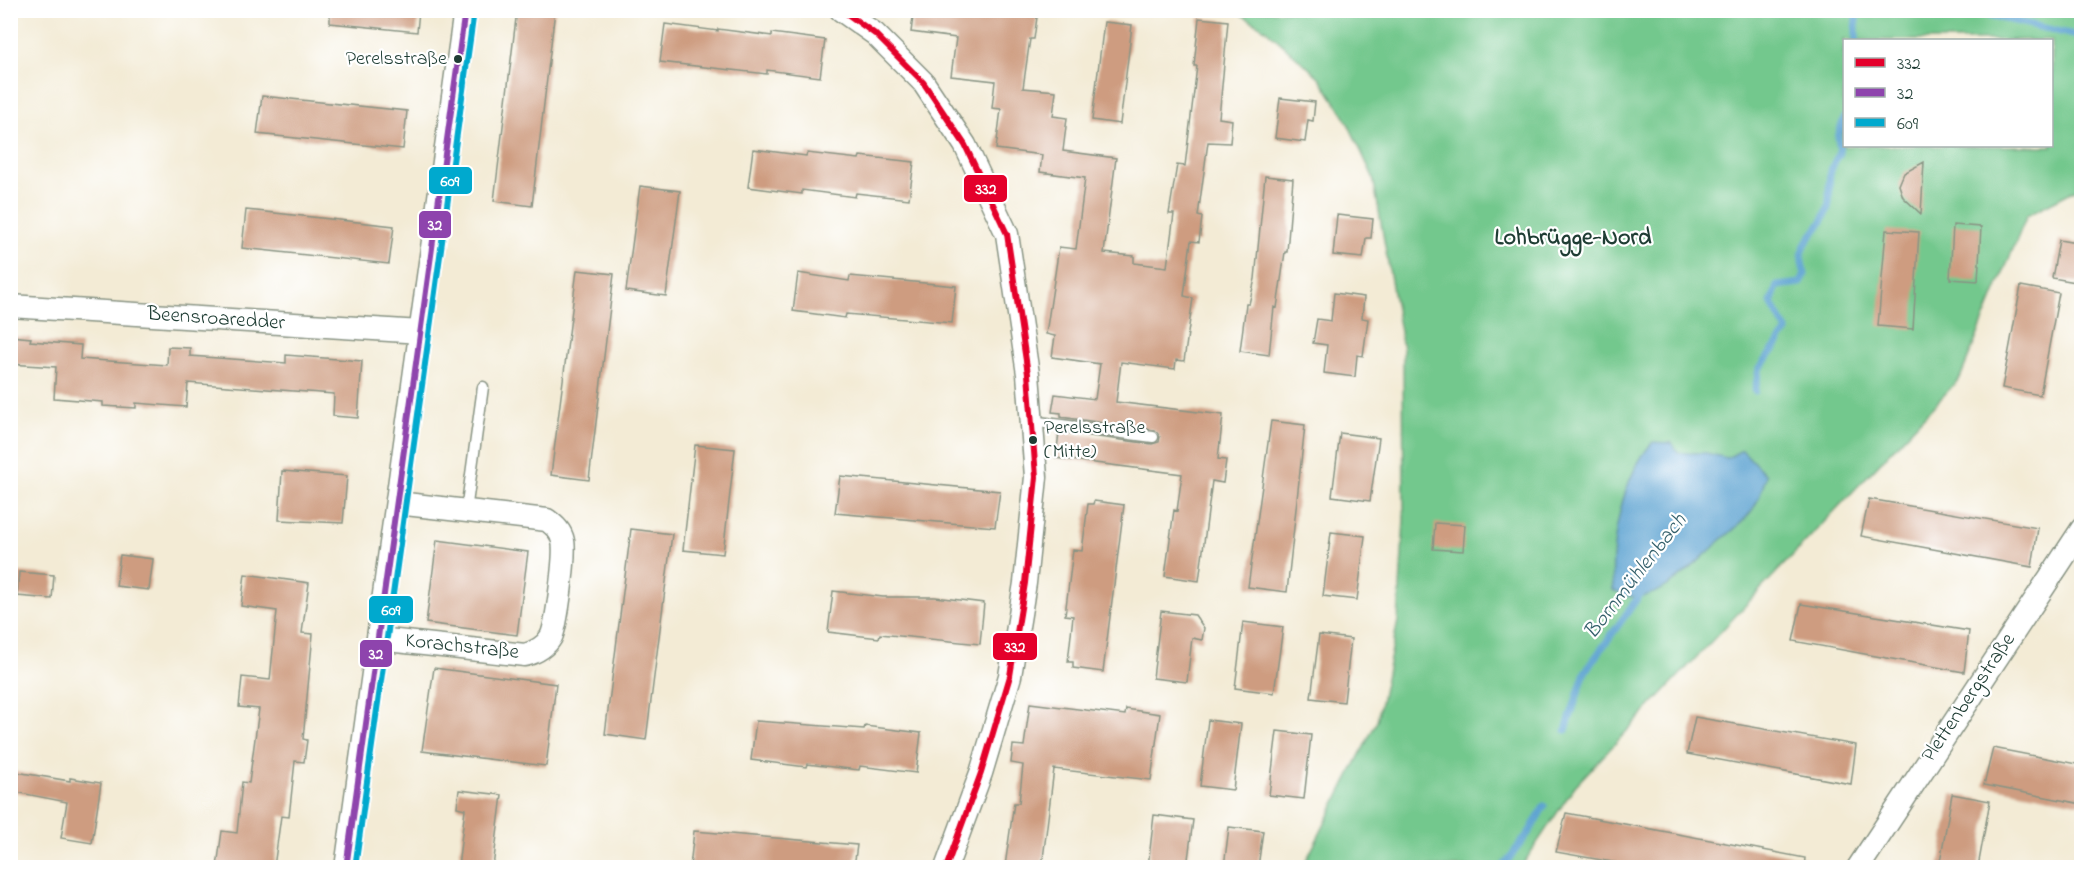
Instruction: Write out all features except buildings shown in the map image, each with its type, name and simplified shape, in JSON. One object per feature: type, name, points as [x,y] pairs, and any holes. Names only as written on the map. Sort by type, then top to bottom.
[{"type":"street","name":"Korachstraße","points":[[346,867],[465,10]]},
{"type":"street","points":[[841,10],[875,34],[923,82],[965,145],[1007,234],[1028,374],[1035,477],[1025,583],[1010,676],[981,773],[946,867]]},
{"type":"street","name":"Beensroaredder","points":[[10,306],[421,332]]},
{"type":"street","name":"Korachstraße","points":[[378,639],[525,656],[545,645],[555,627],[564,554],[561,533],[547,520],[397,503]]},
{"type":"street","name":"Plettenbergstraße","points":[[1858,867],[2082,529]]},
{"type":"lane","points":[[466,511],[483,387]]},
{"type":"lane","points":[[1032,421],[1153,437]]},
{"type":"green space","points":[[1235,11],[2081,11],[2081,187],[2027,215],[1960,378],[1575,786],[1521,867],[1303,867],[1377,721],[1398,621],[1404,520],[1403,349],[1373,177],[1345,117],[1320,78],[1264,28]]},
{"type":"water","points":[[1653,442],[1671,443],[1679,453],[1706,453],[1727,458],[1742,450],[1766,475],[1758,500],[1747,517],[1684,574],[1656,592],[1642,596],[1627,596],[1613,590],[1613,552],[1616,532],[1625,492],[1633,473]]},
{"type":"waterway","name":"Bornmühlenbach","points":[[1856,10],[1856,39]]},
{"type":"waterway","name":"Bornmühlenbach","points":[[1968,10],[2082,37]]},
{"type":"waterway","name":"Bornmühlenbach","points":[[1755,391],[1759,369],[1787,331],[1771,303],[1777,286],[1801,283],[1805,274],[1802,264],[1803,248],[1828,208],[1829,179],[1840,153],[1838,137],[1843,121]]},
{"type":"waterway","name":"Bornmühlenbach","points":[[1566,730],[1585,672],[1644,589]]},
{"type":"waterway","name":"Bornmühlenbach","points":[[1502,868],[1530,831],[1544,806]]},
{"type":"transit line","name":"32","points":[[346,868],[465,10]]},
{"type":"transit line","name":"332","points":[[842,10],[875,34],[923,82],[965,145],[1007,234],[1028,374],[1036,477],[1025,583],[1010,676],[981,773],[946,868]]},
{"type":"transit line","name":"609","points":[[355,868],[474,11]]},
{"type":"place","name":"Perelsstraße","points":[[458,59]]},
{"type":"place","name":"Perelsstraße (Mitte)","points":[[1033,440]]},
{"type":"district","name":"Lohbrügge-Nord","points":[[1573,238]]}]
